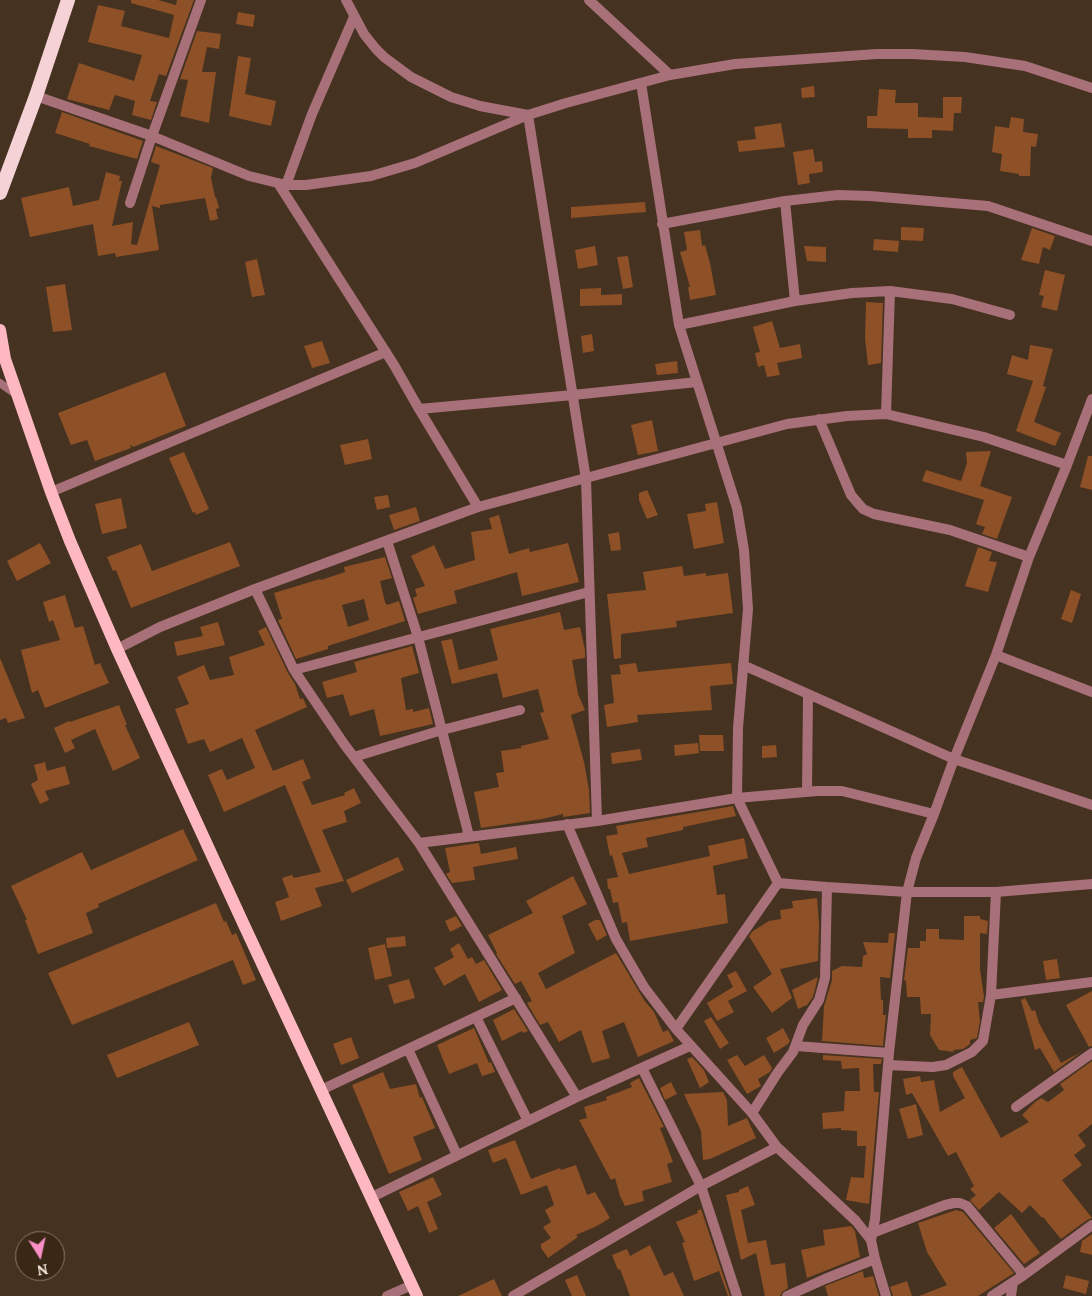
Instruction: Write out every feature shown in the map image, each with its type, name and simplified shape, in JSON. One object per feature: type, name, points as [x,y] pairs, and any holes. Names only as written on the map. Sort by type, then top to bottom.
[{"type":"highway","points":[[0,193],[36,96],[68,0]]},
{"type":"main road","points":[[0,330],[3,354],[70,542],[117,649],[415,1290]]},
{"type":"street","points":[[130,203],[201,0]]},
{"type":"street","points":[[346,0],[364,34],[384,57],[419,82],[451,98],[528,115]]},
{"type":"street","points":[[589,0],[670,75]]},
{"type":"street","points":[[282,184],[354,17]]},
{"type":"street","points":[[36,96],[152,136],[249,176],[282,184],[306,185],[371,176],[416,163],[528,115],[575,100],[670,75],[735,64],[912,54],[965,57],[1025,66],[1092,88]]},
{"type":"street","points":[[641,83],[679,325],[718,442],[737,508],[747,568],[748,609],[738,728],[737,798],[778,883]]},
{"type":"street","points":[[528,115],[586,478],[597,821]]},
{"type":"street","points":[[282,184],[386,352],[418,409],[478,507]]},
{"type":"street","points":[[662,224],[786,200],[838,195],[973,203],[998,209],[1092,241]]},
{"type":"street","points":[[786,200],[795,301]]},
{"type":"street","points":[[679,325],[795,301],[852,293],[890,292],[952,299],[1010,315]]},
{"type":"street","points":[[886,414],[890,292]]},
{"type":"street","points":[[51,492],[386,352]]},
{"type":"street","points":[[418,409],[697,382]]},
{"type":"street","points":[[886,1296],[874,1259],[871,1236],[875,1219],[889,1053],[907,892],[916,858],[996,655],[1029,557],[1089,417],[1092,399]]},
{"type":"street","points":[[117,649],[160,627],[255,589],[478,507],[787,424],[819,419],[886,414],[984,437],[1067,465]]},
{"type":"street","points":[[819,419],[851,495],[862,509],[874,514],[950,530],[1029,557]]},
{"type":"street","points":[[386,541],[418,638],[469,836]]},
{"type":"street","points":[[255,589],[294,670],[354,758],[419,842],[578,1097]]},
{"type":"street","points":[[294,670],[589,592]]},
{"type":"street","points":[[996,655],[1092,691]]},
{"type":"street","points":[[743,665],[954,759],[1092,805]]},
{"type":"street","points":[[807,791],[808,694]]},
{"type":"street","points":[[354,758],[442,730],[520,710]]},
{"type":"street","points":[[419,842],[597,821],[737,798],[807,791],[842,791],[934,814]]},
{"type":"street","points":[[567,824],[616,939],[644,986],[690,1046],[752,1113],[777,1147],[871,1236]]},
{"type":"street","points":[[778,883],[907,892],[996,892],[1092,884]]},
{"type":"street","points":[[676,1029],[778,883]]},
{"type":"street","points":[[752,1113],[796,1046],[802,1025],[819,1000],[824,982],[827,887]]},
{"type":"street","points":[[888,1065],[933,1067],[946,1064],[972,1052],[983,1041],[991,995],[996,892]]},
{"type":"street","points":[[991,995],[1092,982]]},
{"type":"street","points":[[321,1090],[516,998]]},
{"type":"street","points":[[476,1017],[528,1121]]},
{"type":"street","points":[[372,1197],[578,1097],[690,1046]]},
{"type":"street","points":[[796,1046],[889,1053]]},
{"type":"street","points":[[408,1049],[457,1155]]},
{"type":"street","points":[[1016,1107],[1092,1053]]},
{"type":"street","points":[[642,1068],[701,1186],[738,1296]]},
{"type":"street","points":[[513,1296],[701,1186],[777,1147]]},
{"type":"street","points":[[871,1236],[945,1205],[960,1203],[967,1206],[1024,1274]]},
{"type":"street","points":[[992,1296],[1092,1225]]},
{"type":"street","points":[[787,1296],[874,1259]]},
{"type":"street","points":[[1011,1296],[1013,1282]]},
{"type":"street","points":[[387,1296],[415,1290]]},
{"type":"lane","points":[[0,383],[19,396]]},
{"type":"building","points":[[131,0],[158,0],[176,5],[177,0],[194,0],[166,76],[159,74],[150,101],[157,102],[151,120],[132,115],[135,101],[115,95],[109,110],[67,99],[79,63],[134,81],[142,55],[88,42],[98,5],[125,11],[121,26],[169,38],[174,15],[131,3]]},
{"type":"building","points":[[238,12],[255,15],[253,27],[236,24]]},
{"type":"building","points":[[197,31],[221,34],[219,49],[207,47],[202,72],[216,72],[209,123],[180,116],[188,80],[180,79]]},
{"type":"building","points":[[238,56],[251,58],[245,94],[276,101],[271,126],[229,116]]},
{"type":"building","points":[[814,86],[815,97],[802,98],[801,88]]},
{"type":"building","points":[[879,89],[896,90],[895,103],[918,103],[918,117],[943,118],[943,97],[962,97],[961,113],[954,113],[953,131],[932,130],[932,138],[908,138],[908,129],[867,128],[867,116],[877,116]]},
{"type":"building","points":[[62,112],[143,141],[137,159],[89,146],[90,144],[55,133]]},
{"type":"building","points":[[1011,117],[1024,119],[1023,132],[1038,134],[1036,147],[1031,146],[1030,176],[1019,176],[1019,174],[1000,171],[1002,154],[992,152],[995,126],[1009,128]]},
{"type":"building","points":[[781,123],[785,147],[739,152],[737,141],[756,139],[754,127]]},
{"type":"building","points":[[156,146],[213,168],[211,178],[219,208],[216,209],[218,219],[210,221],[205,198],[160,205],[160,208],[152,206],[159,250],[116,257],[115,253],[98,256],[93,224],[30,237],[21,198],[69,187],[73,206],[99,200],[106,172],[120,176],[119,181],[122,181],[112,226],[133,222],[131,244],[137,245],[160,165],[151,162]]},
{"type":"building","points":[[813,149],[815,162],[822,161],[823,172],[809,174],[810,183],[798,185],[793,152]]},
{"type":"building","points":[[645,202],[646,212],[571,218],[571,207]]},
{"type":"building","points":[[901,227],[924,228],[923,241],[901,240]]},
{"type":"building","points":[[1032,228],[1055,236],[1050,250],[1043,247],[1039,264],[1021,260]]},
{"type":"building","points":[[700,230],[702,246],[705,245],[716,295],[690,300],[688,287],[690,287],[680,252],[687,250],[684,232]]},
{"type":"building","points":[[874,239],[899,241],[898,252],[873,250]]},
{"type":"building","points":[[595,246],[598,265],[578,269],[575,250]]},
{"type":"building","points":[[804,246],[826,247],[826,262],[807,261]]},
{"type":"building","points":[[628,256],[633,287],[623,289],[617,257]]},
{"type":"building","points":[[257,259],[265,295],[252,297],[245,262]]},
{"type":"building","points":[[1045,270],[1065,275],[1057,311],[1041,307],[1044,296],[1039,295]]},
{"type":"building","points":[[65,284],[72,330],[53,332],[46,287]]},
{"type":"building","points":[[601,288],[601,295],[622,294],[622,305],[580,306],[580,289]]},
{"type":"building","points":[[866,302],[883,303],[881,363],[868,365],[865,338]]},
{"type":"building","points":[[772,321],[780,348],[800,344],[802,358],[777,363],[780,375],[767,377],[764,365],[758,367],[755,353],[760,352],[753,327]]},
{"type":"building","points":[[592,334],[594,351],[583,353],[581,336]]},
{"type":"building","points":[[322,341],[330,363],[312,368],[304,346]]},
{"type":"building","points":[[1030,345],[1053,349],[1043,386],[1046,387],[1034,422],[1061,433],[1055,446],[1016,431],[1033,381],[1007,374],[1012,355],[1028,360]]},
{"type":"building","points":[[677,361],[678,373],[657,375],[655,364]]},
{"type":"building","points":[[165,372],[186,426],[133,447],[130,444],[131,448],[95,461],[87,440],[71,445],[58,413]]},
{"type":"building","points":[[652,420],[658,451],[638,455],[631,425]]},
{"type":"building","points":[[368,439],[372,459],[345,465],[340,445]]},
{"type":"building","points":[[991,451],[980,486],[1012,497],[997,539],[982,534],[985,527],[976,524],[984,500],[922,481],[926,470],[961,481],[967,463],[966,452]]},
{"type":"building","points":[[184,452],[209,509],[196,515],[195,512],[193,513],[169,458]]},
{"type":"building","points":[[1088,456],[1092,456],[1092,490],[1080,487]]},
{"type":"building","points":[[647,490],[658,515],[647,519],[639,500],[639,493]]},
{"type":"building","points":[[388,495],[390,507],[377,510],[374,497]]},
{"type":"building","points":[[121,498],[127,528],[102,534],[95,504]]},
{"type":"building","points":[[717,502],[724,543],[694,549],[687,514],[706,511],[705,504]]},
{"type":"building","points":[[416,507],[420,521],[394,530],[389,515]]},
{"type":"building","points":[[499,515],[509,554],[529,548],[530,552],[568,543],[579,582],[522,596],[517,572],[454,591],[457,603],[418,614],[413,598],[417,596],[415,589],[425,586],[411,556],[434,545],[445,569],[475,560],[471,532],[492,529],[489,518]]},
{"type":"building","points":[[619,532],[621,550],[611,551],[608,534]]},
{"type":"building","points":[[230,542],[240,566],[131,608],[116,570],[113,571],[107,557],[141,544],[152,571]]},
{"type":"building","points":[[40,543],[51,563],[17,581],[7,561]]},
{"type":"building","points":[[978,547],[992,552],[989,561],[997,562],[988,592],[965,586]]},
{"type":"building","points":[[385,557],[392,578],[380,581],[385,602],[387,605],[399,601],[405,621],[328,646],[328,649],[296,659],[278,620],[282,619],[274,593],[345,572],[344,567]],"holes":[[[364,599],[369,620],[348,627],[342,605]]]},
{"type":"building","points":[[682,566],[684,576],[728,573],[733,613],[676,621],[677,627],[621,634],[621,658],[614,659],[607,594],[646,590],[643,572]]},
{"type":"building","points":[[1071,590],[1081,594],[1072,623],[1061,619]]},
{"type":"building","points":[[65,595],[75,628],[83,626],[95,665],[100,663],[109,683],[45,708],[38,690],[32,693],[21,650],[60,640],[53,620],[49,622],[43,602]]},
{"type":"building","points":[[560,612],[564,630],[580,627],[585,650],[585,658],[572,660],[578,694],[585,710],[571,715],[584,762],[589,790],[590,813],[563,817],[563,814],[481,828],[474,792],[499,787],[496,773],[504,772],[501,751],[521,748],[521,746],[549,739],[540,713],[544,712],[538,689],[503,698],[497,673],[452,684],[441,641],[452,639],[459,670],[498,660],[490,629]]},
{"type":"building","points":[[218,622],[225,645],[177,656],[174,642],[203,636],[200,627]]},
{"type":"building","points":[[266,627],[295,684],[300,699],[303,698],[307,707],[255,730],[273,771],[303,759],[311,778],[302,782],[312,805],[345,795],[344,793],[354,788],[361,803],[344,811],[347,822],[322,830],[344,881],[315,888],[322,906],[281,921],[275,902],[289,897],[282,878],[292,875],[294,878],[321,872],[285,785],[224,812],[208,775],[222,769],[227,780],[255,768],[242,738],[210,752],[204,739],[188,744],[175,709],[189,704],[177,677],[204,665],[210,680],[234,675],[229,657],[265,645],[258,631]]},
{"type":"building","points":[[412,646],[419,673],[401,678],[406,710],[413,709],[413,712],[429,708],[433,724],[380,736],[374,709],[350,716],[343,694],[327,698],[322,682],[357,672],[354,662]]},
{"type":"building","points":[[0,658],[25,718],[8,723],[6,718],[0,720]]},
{"type":"building","points":[[636,663],[638,672],[731,663],[733,684],[710,686],[712,710],[637,715],[638,722],[607,727],[604,705],[614,703],[611,675],[621,674],[619,665]]},
{"type":"building","points":[[119,705],[127,725],[125,725],[140,758],[113,771],[95,729],[71,740],[75,748],[65,753],[54,728],[69,721]]},
{"type":"building","points":[[699,735],[723,735],[724,751],[700,751]]},
{"type":"building","points":[[698,743],[699,753],[675,756],[674,745]]},
{"type":"building","points":[[776,745],[777,757],[762,758],[762,746]]},
{"type":"building","points":[[640,749],[642,760],[612,764],[611,753]]},
{"type":"building","points":[[45,762],[47,771],[65,766],[70,784],[45,791],[49,800],[40,804],[31,784],[38,780],[34,765]]},
{"type":"building","points":[[733,806],[736,816],[683,827],[683,830],[646,838],[648,847],[622,853],[629,874],[710,856],[708,846],[744,838],[748,858],[713,866],[717,895],[725,894],[728,923],[630,941],[627,922],[622,923],[618,902],[613,903],[610,889],[608,889],[607,879],[618,877],[612,855],[610,856],[606,836],[618,834],[616,826]]},
{"type":"building","points":[[183,829],[198,860],[98,904],[99,907],[86,913],[93,933],[38,954],[25,920],[27,920],[11,886],[82,852],[91,870]]},
{"type":"building","points":[[479,843],[481,854],[516,847],[518,859],[473,867],[475,880],[452,883],[446,874],[450,872],[445,848]]},
{"type":"building","points":[[398,857],[404,870],[352,893],[346,880]]},
{"type":"building","points":[[573,876],[587,904],[562,916],[575,953],[538,973],[546,989],[616,953],[644,1000],[654,1012],[663,1032],[668,1030],[674,1041],[638,1057],[624,1022],[602,1031],[610,1058],[592,1063],[581,1030],[559,1042],[548,1022],[540,1025],[527,1003],[532,1001],[521,981],[515,984],[496,954],[488,935],[533,913],[526,901]]},
{"type":"building","points":[[817,898],[819,924],[818,961],[780,969],[792,998],[772,1013],[753,987],[772,974],[749,936],[753,931],[769,921],[781,919],[780,910],[793,908],[792,901]]},
{"type":"building","points":[[216,903],[232,935],[236,933],[256,980],[243,985],[233,960],[72,1025],[48,973]]},
{"type":"building","points":[[456,916],[462,926],[450,932],[445,921]]},
{"type":"building","points":[[964,916],[980,916],[980,919],[988,921],[987,934],[980,933],[980,969],[984,997],[983,1002],[978,1002],[980,1021],[977,1038],[970,1040],[970,1044],[963,1049],[953,1050],[954,1052],[939,1050],[930,1035],[931,1014],[921,1014],[920,997],[907,997],[906,981],[904,980],[908,948],[920,948],[920,941],[926,941],[926,929],[939,929],[939,939],[964,940]]},
{"type":"building","points":[[595,920],[600,920],[607,935],[597,941],[588,924]]},
{"type":"building","points":[[889,933],[895,933],[890,978],[880,977],[883,1015],[886,1015],[883,1046],[822,1041],[824,1006],[832,980],[832,971],[842,966],[862,967],[863,956],[867,954],[863,942],[888,943]]},
{"type":"building","points":[[405,936],[406,946],[387,948],[386,938]]},
{"type":"building","points":[[459,943],[468,959],[472,957],[476,964],[484,960],[502,990],[479,1002],[465,974],[444,986],[434,968],[454,957],[450,949]]},
{"type":"building","points":[[385,944],[392,976],[375,980],[368,948]]},
{"type":"building","points":[[1057,959],[1060,978],[1046,980],[1043,961]]},
{"type":"building","points":[[736,971],[747,991],[728,1001],[734,1012],[717,1021],[707,1003],[733,987],[727,975]]},
{"type":"building","points":[[818,977],[813,997],[807,1005],[798,1009],[792,990]]},
{"type":"building","points":[[409,979],[415,998],[394,1004],[388,985]]},
{"type":"building","points":[[1092,991],[1092,1046],[1089,1047],[1066,1005]]},
{"type":"building","points":[[1025,998],[1032,1011],[1035,1010],[1039,1023],[1061,1063],[1081,1052],[1054,1072],[1040,1048],[1035,1050],[1021,1000]]},
{"type":"building","points":[[514,1009],[528,1031],[523,1033],[522,1031],[502,1041],[493,1020]]},
{"type":"building","points":[[711,1017],[729,1043],[720,1049],[704,1021]]},
{"type":"building","points":[[189,1022],[199,1045],[117,1078],[107,1055]]},
{"type":"building","points":[[474,1028],[489,1063],[491,1062],[495,1072],[482,1076],[477,1063],[449,1074],[437,1045]]},
{"type":"building","points":[[783,1028],[790,1041],[774,1053],[766,1038]]},
{"type":"building","points":[[351,1037],[359,1058],[341,1065],[333,1044]]},
{"type":"building","points":[[737,1055],[745,1066],[764,1055],[772,1068],[770,1072],[758,1079],[761,1086],[747,1094],[727,1060]]},
{"type":"building","points":[[823,1055],[882,1059],[881,1064],[873,1064],[874,1092],[879,1092],[869,1204],[846,1200],[851,1177],[864,1178],[866,1146],[857,1146],[857,1131],[841,1130],[841,1128],[823,1129],[822,1113],[844,1111],[845,1091],[860,1091],[859,1068],[842,1069],[841,1061],[823,1060]]},
{"type":"building","points":[[692,1057],[704,1070],[709,1082],[700,1088],[687,1059]]},
{"type":"building","points":[[1092,1061],[1092,1124],[1078,1135],[1086,1146],[1074,1155],[1082,1165],[1062,1180],[1092,1218],[1061,1239],[1043,1217],[1030,1205],[1022,1213],[999,1192],[979,1210],[970,1200],[976,1195],[970,1189],[974,1186],[956,1152],[948,1156],[912,1093],[906,1095],[903,1079],[920,1076],[921,1082],[934,1080],[940,1112],[965,1098],[953,1076],[953,1072],[962,1067],[1001,1138],[1029,1122],[1022,1115],[1035,1102],[1041,1098],[1048,1102],[1064,1090],[1060,1084]]},
{"type":"building","points":[[383,1072],[390,1089],[416,1084],[420,1098],[422,1097],[435,1128],[413,1137],[422,1160],[389,1174],[352,1085]]},
{"type":"building","points":[[639,1078],[664,1127],[660,1128],[673,1162],[667,1164],[672,1182],[642,1191],[644,1201],[625,1206],[615,1178],[611,1180],[579,1120],[587,1118],[584,1107],[607,1100],[606,1097],[632,1087],[630,1083]]},
{"type":"building","points":[[671,1082],[677,1094],[665,1100],[660,1088]]},
{"type":"building","points":[[723,1092],[727,1100],[728,1126],[747,1118],[756,1138],[710,1159],[703,1160],[701,1131],[684,1094]]},
{"type":"building","points":[[916,1104],[923,1135],[908,1139],[899,1109]]},
{"type":"building","points":[[515,1140],[531,1179],[560,1168],[561,1170],[576,1165],[587,1195],[595,1192],[610,1218],[576,1235],[578,1237],[548,1258],[541,1248],[541,1244],[551,1238],[543,1227],[551,1222],[545,1210],[554,1205],[547,1185],[521,1195],[506,1158],[493,1163],[488,1150]]},
{"type":"building","points":[[433,1177],[442,1195],[427,1202],[438,1229],[429,1233],[418,1206],[408,1211],[399,1192]]},
{"type":"building","points":[[748,1186],[755,1205],[741,1210],[748,1243],[766,1240],[771,1265],[785,1263],[788,1288],[780,1296],[765,1296],[756,1253],[741,1260],[726,1195],[739,1192],[739,1190]]},
{"type":"building","points":[[701,1209],[730,1296],[728,1296],[719,1271],[694,1281],[682,1243],[685,1242],[676,1222],[698,1213],[697,1211]]},
{"type":"building","points":[[956,1210],[963,1212],[1014,1273],[978,1296],[919,1296],[947,1285],[927,1252],[918,1223]]},
{"type":"building","points":[[1011,1214],[1040,1253],[1024,1264],[994,1228]]},
{"type":"building","points":[[851,1226],[855,1231],[860,1257],[807,1278],[801,1250],[825,1245],[823,1230]]},
{"type":"building","points":[[1092,1234],[1092,1255],[1080,1252],[1082,1241]]},
{"type":"building","points":[[650,1245],[664,1276],[673,1272],[684,1296],[630,1296],[620,1269],[618,1270],[612,1255],[627,1249],[630,1256]]},
{"type":"building","points":[[863,1271],[864,1278],[873,1276],[879,1296],[828,1296],[825,1286]]},
{"type":"building","points":[[577,1275],[586,1296],[572,1296],[565,1280]]},
{"type":"building","points":[[1066,1275],[1089,1281],[1086,1294],[1063,1288]]},
{"type":"building","points":[[494,1279],[502,1296],[458,1296]]},
{"type":"building","points":[[907,1281],[912,1296],[893,1296],[890,1287]]}]
